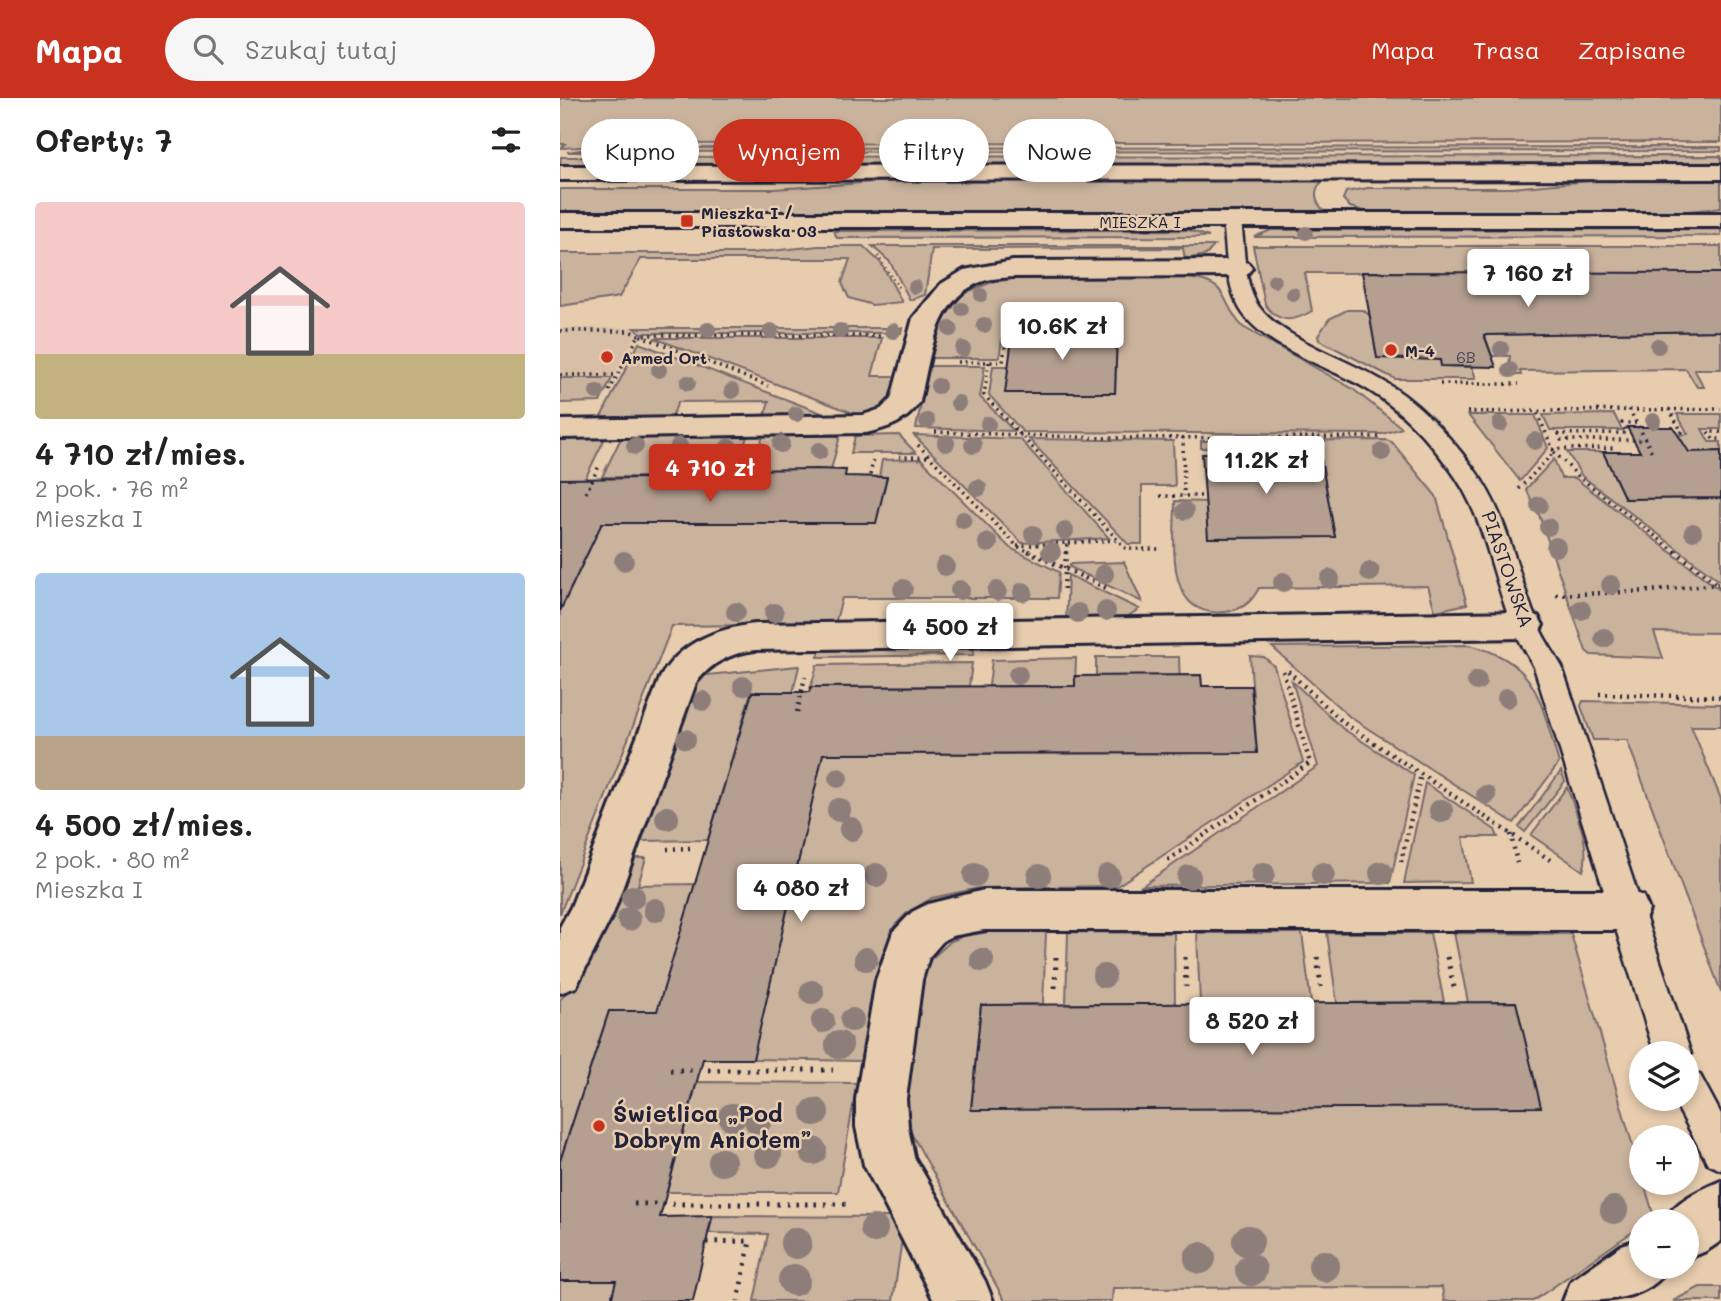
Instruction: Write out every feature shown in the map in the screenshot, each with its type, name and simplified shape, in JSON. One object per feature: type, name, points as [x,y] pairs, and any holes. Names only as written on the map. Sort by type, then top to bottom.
[{"type":"street","points":[[1362,220],[1340,212],[1328,195],[1334,185],[1341,181],[1374,172]]},
{"type":"street","points":[[560,173],[1721,172]]},
{"type":"street","name":"MIESZKA I","points":[[560,220],[1721,220]]},
{"type":"street","points":[[560,429],[851,426],[881,421],[898,423],[909,394],[927,318],[950,290],[966,278],[983,272],[1036,268],[1239,268]]},
{"type":"street","points":[[560,972],[591,914],[679,678],[699,656],[726,641],[771,636],[1525,625]]},
{"type":"street","points":[[965,1301],[890,1165],[882,1127],[881,1100],[899,980],[909,947],[928,926],[944,918],[984,910],[1627,910]]},
{"type":"street","points":[[1699,1224],[1721,1208]]},
{"type":"street","points":[[1591,1301],[1629,1274]]},
{"type":"lane","name":"PIASTOWSKA","points":[[1232,220],[1246,299],[1255,316],[1264,324],[1375,384],[1397,399],[1426,425],[1473,483],[1488,510],[1525,625],[1548,667],[1670,1041]]},
{"type":"lane","points":[[1699,1110],[1721,1151]]},
{"type":"path","points":[[875,253],[884,262],[904,299]]},
{"type":"path","points":[[1003,362],[1009,325]]},
{"type":"path","points":[[560,331],[629,331],[774,388]]},
{"type":"path","points":[[639,335],[920,349],[989,362],[1009,362]]},
{"type":"path","points":[[590,428],[639,335]]},
{"type":"path","points":[[989,362],[984,395],[1126,549],[1161,549]]},
{"type":"path","points":[[560,374],[618,375]]},
{"type":"path","points":[[1375,384],[1519,384]]},
{"type":"path","points":[[1629,409],[1652,452]]},
{"type":"path","points":[[1669,409],[1682,432],[1676,432]]},
{"type":"path","points":[[1457,414],[1483,410],[1721,409]]},
{"type":"path","points":[[1536,410],[1553,450],[1579,477],[1720,585]]},
{"type":"path","points":[[898,423],[1022,436],[1182,437],[1382,437],[1426,425]]},
{"type":"path","points":[[898,423],[1017,546],[1114,592]]},
{"type":"path","points":[[1636,423],[1622,423],[1626,433],[1559,434],[1561,440],[1645,440]]},
{"type":"path","points":[[1721,432],[1708,432],[1713,439],[1721,439]]},
{"type":"path","points":[[1182,437],[1184,496]]},
{"type":"path","points":[[1517,491],[1553,450],[1615,448]]},
{"type":"path","points":[[870,475],[874,457]]},
{"type":"path","points":[[586,493],[593,479]]},
{"type":"path","points":[[1160,496],[1205,495]]},
{"type":"path","points":[[1017,546],[1118,540]]},
{"type":"path","points":[[1555,595],[1720,585]]},
{"type":"path","points":[[1162,864],[1310,763],[1280,663],[1344,723],[1555,863]]},
{"type":"path","points":[[797,712],[803,688]]},
{"type":"path","points":[[1556,693],[1721,697]]},
{"type":"path","points":[[1390,910],[1421,774]]},
{"type":"path","points":[[670,1070],[886,1070]]},
{"type":"path","points":[[634,1204],[911,1203]]},
{"type":"path","points":[[706,1242],[750,1241],[738,1301]]},
{"type":"shaded area","points":[[560,98],[1721,98],[1721,142],[1116,143],[1116,119],[1003,119],[1003,143],[989,143],[989,119],[879,119],[879,144],[865,144],[865,119],[713,119],[713,144],[699,144],[699,119],[581,119],[581,147],[562,148],[565,144],[560,144]]},
{"type":"shaded area","points":[[1721,147],[1721,151],[1116,152],[1116,148]]},
{"type":"shaded area","points":[[699,148],[713,148],[713,152],[699,152]]},
{"type":"shaded area","points":[[865,148],[879,148],[879,152],[865,152]]},
{"type":"shaded area","points":[[989,148],[1003,148],[1003,152],[989,152]]},
{"type":"shaded area","points":[[1721,156],[1721,164],[1116,165],[1116,157]]},
{"type":"shaded area","points":[[561,157],[581,157],[581,165],[560,165]]},
{"type":"shaded area","points":[[699,157],[713,157],[713,165],[699,165]]},
{"type":"shaded area","points":[[865,157],[879,157],[879,165],[865,165]]},
{"type":"shaded area","points":[[989,157],[1003,157],[1003,165],[989,165]]},
{"type":"shaded area","points":[[1600,180],[1721,180],[1721,208],[1688,211],[1368,212],[1350,207],[1343,199],[1346,192],[1368,188],[1511,188]]},
{"type":"shaded area","points":[[1323,181],[1317,188],[1316,197],[1325,212],[560,212],[560,189],[774,189],[879,182]]},
{"type":"shaded area","points":[[1721,229],[1721,236],[1254,237],[1271,230]]},
{"type":"shaded area","points":[[1189,230],[1209,237],[837,238],[834,231]]},
{"type":"shaded area","points":[[819,246],[863,246],[881,263],[902,302],[872,305],[849,298],[842,283],[850,259],[641,259],[619,297],[560,306],[560,253],[752,253]]},
{"type":"shaded area","points":[[872,246],[1214,246],[1206,255],[1185,259],[1183,248],[932,249],[925,295],[910,300],[890,262]]},
{"type":"shaded area","points":[[1253,246],[1721,246],[1721,273],[1305,273],[1312,311],[1286,319],[1275,315],[1265,304]]},
{"type":"shaded area","points":[[1017,278],[1189,278],[1203,281],[1219,289],[1243,327],[1353,389],[1402,428],[1382,434],[1023,432],[989,395],[993,366],[1009,366],[1115,393],[1117,330],[1038,330],[1038,322],[1005,323],[999,358],[931,358],[938,325],[964,293],[990,283]]},
{"type":"shaded area","points":[[1347,310],[1363,310],[1374,319],[1435,345],[1442,366],[1472,367],[1476,379],[1395,379],[1319,340],[1318,336],[1329,319]]},
{"type":"shaded area","points":[[560,328],[638,330],[612,378],[560,378]]},
{"type":"shaded area","points":[[634,328],[902,328],[901,333],[641,333]]},
{"type":"shaded area","points":[[1721,331],[1721,369],[1694,369],[1704,387],[1697,387],[1686,369],[1520,371],[1521,375],[1508,375],[1510,356],[1492,356],[1485,335]]},
{"type":"shaded area","points":[[654,338],[882,338],[872,376],[900,376],[892,399],[883,407],[861,416]]},
{"type":"shaded area","points":[[639,343],[832,417],[764,418],[769,401],[678,402],[671,419],[600,419]]},
{"type":"shaded area","points":[[929,366],[985,366],[980,397],[1014,431],[916,428]]},
{"type":"shaded area","points":[[560,378],[612,378],[600,402],[560,403]]},
{"type":"shaded area","points":[[1614,414],[1622,430],[1550,430],[1543,415]]},
{"type":"shaded area","points":[[1677,414],[1721,414],[1721,429],[1702,429],[1709,442],[1721,442],[1721,451],[1687,452],[1678,435],[1688,434]]},
{"type":"shaded area","points":[[1468,415],[1535,415],[1548,448],[1520,481]]},
{"type":"shaded area","points":[[899,435],[916,453],[851,453],[855,436]]},
{"type":"shaded area","points":[[914,435],[1020,439],[1109,538],[1022,543]]},
{"type":"shaded area","points":[[763,436],[840,436],[829,477],[749,477]]},
{"type":"shaded area","points":[[747,437],[732,477],[602,477],[621,438]]},
{"type":"shaded area","points":[[605,438],[585,479],[560,479],[560,440]]},
{"type":"shaded area","points":[[1029,439],[1173,441],[1175,486],[1142,486],[1142,544],[1128,544]]},
{"type":"shaded area","points":[[1201,441],[1392,442],[1436,496],[1467,604],[1435,611],[1428,586],[1259,588],[1245,605],[1225,612],[1205,611],[1191,603],[1182,591],[1174,556],[1175,501],[1206,502],[1209,538],[1335,537],[1320,454],[1227,454],[1226,448],[1201,448]]},
{"type":"shaded area","points":[[1567,452],[1603,452],[1625,499],[1721,498],[1721,582],[1582,476]]},
{"type":"shaded area","points":[[921,459],[1010,548],[1059,572],[1057,598],[842,598],[835,624],[672,626],[560,914],[560,611],[597,533],[580,523],[886,477],[879,477],[882,460]]},
{"type":"shaded area","points":[[1554,459],[1561,478],[1575,478],[1721,591],[1721,633],[1654,632],[1663,658],[1591,655],[1586,651],[1539,515],[1526,489]]},
{"type":"shaded area","points":[[1124,562],[1142,602],[1070,567],[1070,564]]},
{"type":"shaded area","points":[[1068,575],[1139,609],[1122,620],[1066,624]]},
{"type":"shaded area","points":[[1469,645],[1492,652],[1524,674],[1541,704],[1559,763],[1514,823],[1350,717],[1272,647]]},
{"type":"shaded area","points":[[974,648],[973,655],[818,657],[820,650]]},
{"type":"shaded area","points":[[1250,656],[1264,657],[1274,666],[1303,762],[1117,886],[979,888],[932,898],[907,913],[895,925],[879,964],[861,1061],[753,1059],[797,754],[1257,753]]},
{"type":"shaded area","points":[[1096,657],[1179,657],[1180,686],[1096,686]]},
{"type":"shaded area","points":[[1076,658],[1075,686],[989,686],[992,660]]},
{"type":"shaded area","points":[[972,663],[969,686],[811,687],[817,665]]},
{"type":"shaded area","points":[[799,666],[793,692],[751,692],[708,840],[637,841],[697,676]]},
{"type":"shaded area","points":[[1292,681],[1342,728],[1414,775],[1390,883],[1142,886],[1318,766]]},
{"type":"shaded area","points":[[1583,701],[1721,704],[1721,726],[1691,726],[1721,799],[1721,992],[1627,740],[1593,740],[1581,706]]},
{"type":"shaded area","points":[[1561,771],[1565,781],[1525,832],[1519,827]]},
{"type":"shaded area","points":[[1425,783],[1495,830],[1498,837],[1463,837],[1471,882],[1404,883]]},
{"type":"shaded area","points":[[1567,787],[1584,840],[1583,871],[1531,835]]},
{"type":"shaded area","points":[[631,858],[646,858],[638,885],[695,884],[663,993],[687,1011],[609,1011],[560,1161],[560,1000],[575,981]]},
{"type":"shaded area","points":[[989,932],[1046,932],[1043,1004],[981,1005],[971,1109],[1468,1002],[1454,933],[1571,934],[1629,1133],[1629,1195],[1648,1195],[1652,1209],[1629,1209],[1629,1234],[1533,1301],[1444,1301],[1442,1287],[1113,1288],[1112,1301],[1005,1301],[911,1133],[906,1095],[923,977],[931,959],[951,941]]},
{"type":"shaded area","points":[[1068,932],[1174,933],[1175,1004],[1066,1004]]},
{"type":"shaded area","points":[[1197,933],[1302,933],[1311,1003],[1200,1003]]},
{"type":"shaded area","points":[[1327,933],[1430,933],[1444,1002],[1337,1003]]},
{"type":"shaded area","points":[[697,1082],[857,1083],[838,1192],[667,1192]]},
{"type":"shaded area","points":[[713,1216],[889,1217],[902,1239],[893,1301],[754,1301],[768,1234],[709,1233]]},
{"type":"shaded area","points":[[560,1281],[616,1281],[611,1301],[560,1301]]},
{"type":"shaded area","points":[[1700,1287],[1721,1287],[1721,1301],[1673,1301]]},
{"type":"building","points":[[1362,272],[1721,273],[1721,331],[1484,335],[1496,367],[1441,366],[1440,360],[1377,358]]},
{"type":"building","points":[[1013,330],[1117,330],[1115,393],[1005,393]]},
{"type":"building","points":[[1627,427],[1673,427],[1689,452],[1721,451],[1721,498],[1625,499],[1603,452],[1640,452]]},
{"type":"building","points":[[1202,454],[1320,454],[1335,537],[1208,538]]},
{"type":"building","points":[[735,470],[846,470],[845,476],[887,477],[876,523],[602,523],[560,611],[560,479],[732,477]]},
{"type":"building","points":[[1201,675],[1202,686],[1251,686],[1257,753],[823,754],[753,1059],[703,1059],[660,1217],[712,1216],[693,1301],[611,1301],[616,1281],[560,1281],[560,1161],[609,1011],[657,1011],[752,692],[809,692],[811,687],[1075,686],[1075,676]]},
{"type":"building","points":[[1516,1002],[1541,1107],[971,1110],[981,1005]]},
{"type":"place","name":"Mieszka I / Piastowska 03","points":[[687,221]]},
{"type":"place","name":"M-4","points":[[1391,350]]},
{"type":"place","name":"Armed Ort","points":[[607,357]]},
{"type":"place","name":"Świetlica „Pod Dobrym Aniołem”","points":[[599,1126]]}]
